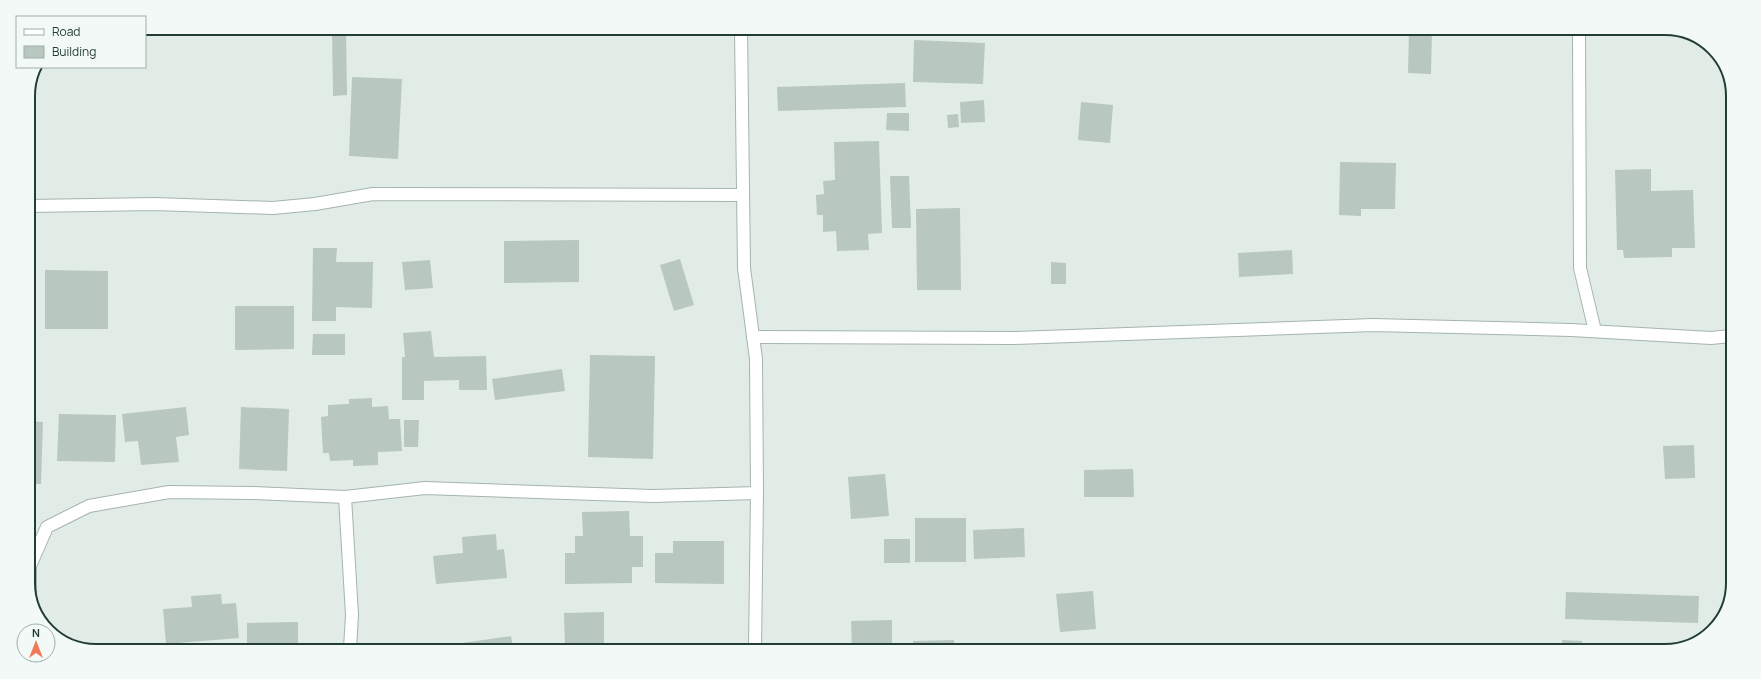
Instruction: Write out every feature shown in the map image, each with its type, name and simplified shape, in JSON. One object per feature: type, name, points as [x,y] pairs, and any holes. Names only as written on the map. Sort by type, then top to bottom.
[{"type":"street","points":[[741,35],[744,268],[756,359],[757,493],[754,644]]},
{"type":"street","points":[[1579,35],[1580,268],[1595,332]]},
{"type":"street","points":[[35,206],[155,204],[273,208],[314,204],[373,194],[743,195]]},
{"type":"street","points":[[754,337],[1013,338],[1374,325],[1595,332],[1711,338],[1726,336]]},
{"type":"street","points":[[35,555],[47,527],[89,506],[169,492],[252,493],[345,498],[424,488],[653,496],[757,493]]},
{"type":"street","points":[[345,498],[352,615],[350,644]]},
{"type":"building","points":[[332,35],[346,35],[347,95],[333,96]]},
{"type":"building","points":[[1409,35],[1432,35],[1431,74],[1408,73]]},
{"type":"building","points":[[914,40],[985,43],[983,84],[913,82]]},
{"type":"building","points":[[352,77],[402,79],[398,159],[349,156]]},
{"type":"building","points":[[905,83],[906,107],[778,111],[777,87]]},
{"type":"building","points":[[984,100],[985,122],[961,123],[960,102]]},
{"type":"building","points":[[1081,102],[1113,105],[1110,143],[1078,140]]},
{"type":"building","points":[[887,113],[909,113],[909,131],[886,130]]},
{"type":"building","points":[[958,114],[959,127],[948,128],[947,115]]},
{"type":"building","points":[[879,141],[882,233],[868,234],[869,250],[837,251],[836,231],[823,232],[823,215],[817,215],[816,195],[824,194],[823,181],[835,180],[834,142]]},
{"type":"building","points":[[1340,162],[1396,163],[1395,209],[1361,209],[1361,216],[1339,215]]},
{"type":"building","points":[[1651,169],[1651,191],[1693,190],[1695,248],[1672,248],[1672,257],[1624,258],[1623,250],[1617,250],[1615,170]]},
{"type":"building","points":[[890,176],[909,176],[911,228],[892,228]]},
{"type":"building","points":[[960,208],[961,290],[917,290],[916,209]]},
{"type":"building","points":[[579,240],[579,282],[504,283],[504,241]]},
{"type":"building","points":[[313,248],[337,248],[336,262],[373,262],[372,308],[336,307],[336,321],[312,321]]},
{"type":"building","points":[[1292,250],[1293,274],[1239,277],[1238,253]]},
{"type":"building","points":[[680,259],[694,305],[674,311],[660,265]]},
{"type":"building","points":[[430,260],[433,288],[405,290],[402,262]]},
{"type":"building","points":[[1051,262],[1066,263],[1066,284],[1051,284]]},
{"type":"building","points":[[45,270],[108,271],[108,329],[45,329]]},
{"type":"building","points":[[235,306],[294,306],[294,349],[235,350]]},
{"type":"building","points":[[431,331],[434,357],[486,356],[487,390],[459,390],[459,380],[424,381],[424,400],[402,400],[402,357],[405,357],[403,333]]},
{"type":"building","points":[[313,334],[345,334],[345,355],[312,355]]},
{"type":"building","points":[[590,355],[655,356],[653,459],[588,457]]},
{"type":"building","points":[[562,369],[565,391],[495,400],[492,379]]},
{"type":"building","points":[[372,398],[372,407],[388,406],[389,419],[400,419],[402,451],[378,452],[378,465],[353,466],[353,460],[330,461],[329,453],[323,453],[321,417],[328,416],[328,405],[349,404],[349,399]]},
{"type":"building","points":[[186,407],[189,435],[176,437],[179,462],[141,465],[138,441],[125,442],[122,414]]},
{"type":"building","points":[[241,407],[289,409],[287,471],[239,469]]},
{"type":"building","points":[[59,414],[116,415],[115,462],[57,461]]},
{"type":"building","points":[[404,420],[419,420],[418,447],[404,447]]},
{"type":"building","points":[[35,421],[43,422],[41,484],[35,484]]},
{"type":"building","points":[[1694,445],[1695,478],[1665,479],[1663,446]]},
{"type":"building","points":[[1133,469],[1134,497],[1084,497],[1084,470]]},
{"type":"building","points":[[885,474],[889,516],[851,519],[848,477]]},
{"type":"building","points":[[629,511],[630,536],[643,536],[643,567],[632,567],[632,583],[565,584],[565,553],[575,553],[575,536],[583,536],[582,512]]},
{"type":"building","points":[[915,518],[966,518],[966,562],[915,562]]},
{"type":"building","points":[[1024,528],[1025,557],[974,559],[973,530]]},
{"type":"building","points":[[496,534],[497,550],[504,549],[507,578],[436,584],[433,556],[463,553],[462,537]]},
{"type":"building","points":[[884,539],[910,539],[910,563],[884,563]]},
{"type":"building","points":[[673,541],[724,541],[724,584],[655,583],[655,553],[673,553]]},
{"type":"building","points":[[1093,591],[1096,629],[1060,632],[1056,594]]},
{"type":"building","points":[[1566,592],[1699,596],[1698,623],[1565,619]]},
{"type":"building","points":[[221,594],[222,604],[236,603],[239,638],[166,644],[163,609],[192,607],[191,596]]},
{"type":"building","points":[[604,612],[604,644],[565,644],[564,613]]},
{"type":"building","points":[[892,620],[892,644],[852,644],[851,621]]},
{"type":"building","points":[[298,622],[298,644],[247,644],[247,623]]},
{"type":"building","points":[[511,636],[512,644],[454,644]]},
{"type":"building","points":[[954,640],[954,644],[913,644],[913,641]]},
{"type":"building","points":[[1562,640],[1582,641],[1582,644],[1562,644]]}]
